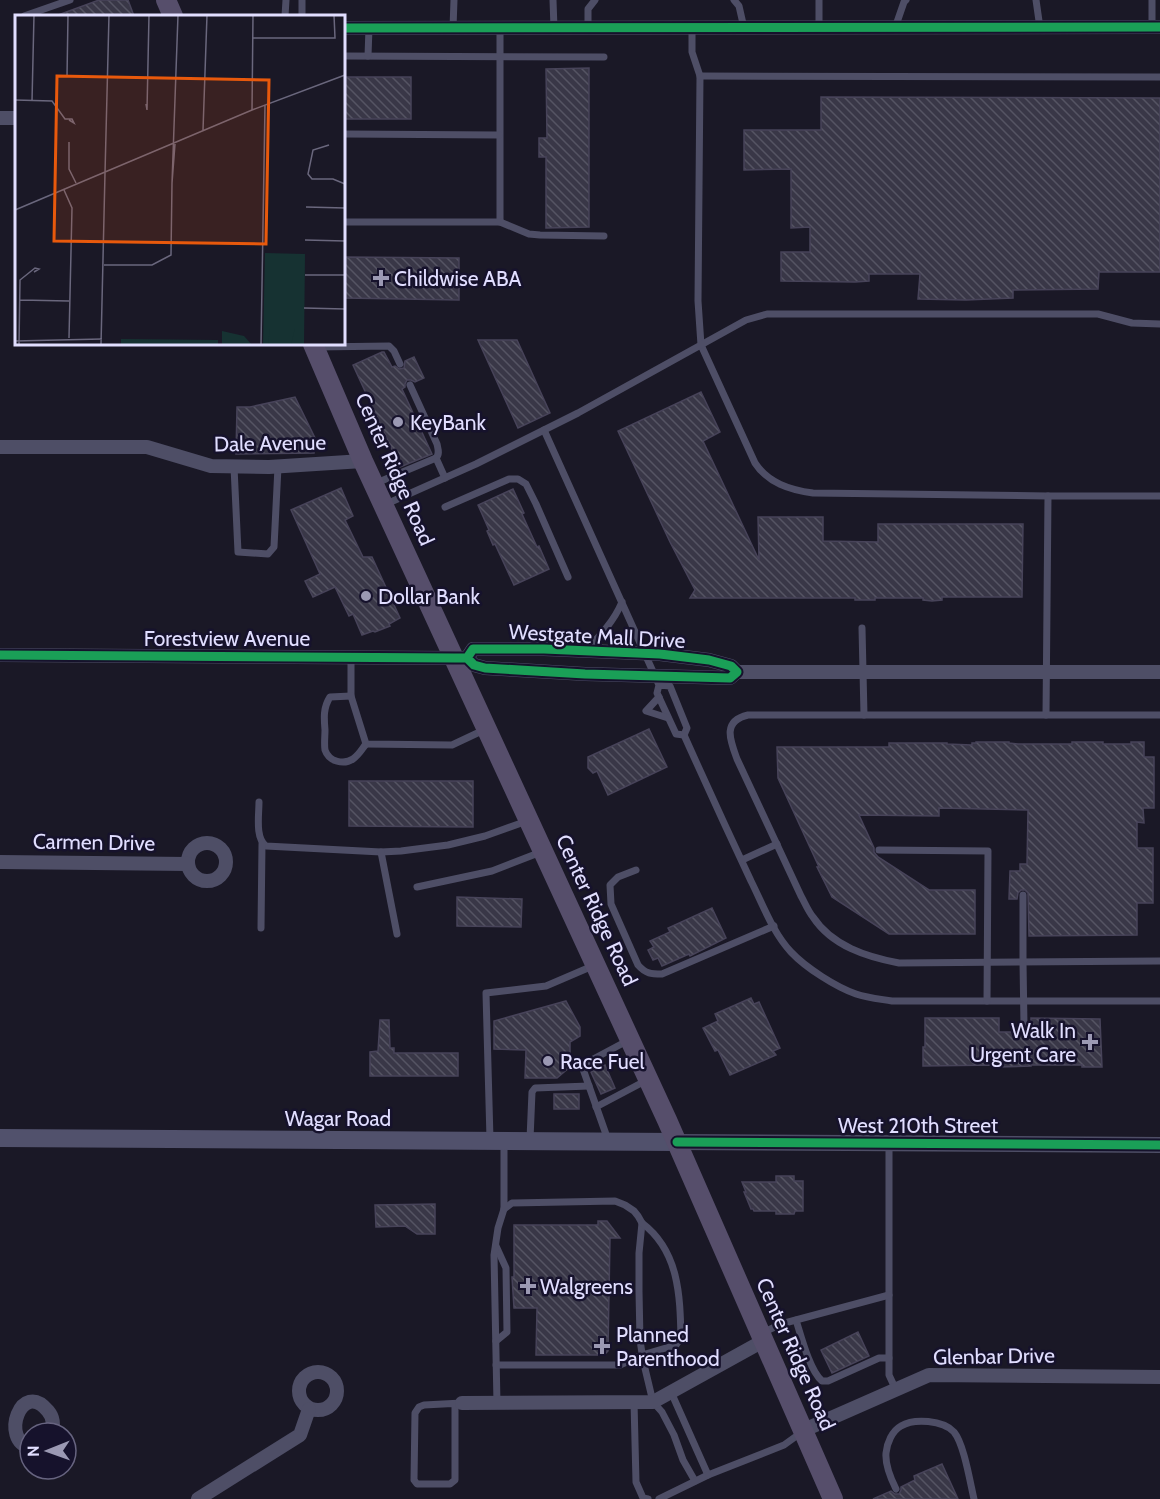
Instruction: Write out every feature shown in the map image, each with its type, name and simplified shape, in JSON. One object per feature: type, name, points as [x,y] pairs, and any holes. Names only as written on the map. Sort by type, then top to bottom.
[{"type":"main road","points":[[166,0],[172,15]]},
{"type":"main road","name":"Center Ridge Road","points":[[314,345],[363,461],[461,658],[487,729],[677,1142],[833,1499]]},
{"type":"main road","name":"Wagar Road","points":[[0,1138],[677,1142]]},
{"type":"street","points":[[345,28],[1156,27]]},
{"type":"street","name":"Dale Avenue","points":[[0,447],[147,447],[211,466],[234,467],[278,467],[363,461]]},
{"type":"street","name":"Westgate Mall Drive","points":[[737,672],[731,666],[709,660],[645,653],[473,649],[461,658],[485,668],[658,681],[730,678],[737,672],[1160,672]]},
{"type":"street","name":"Forestview Avenue","points":[[0,655],[461,658]]},
{"type":"street","name":"Carmen Drive","points":[[0,862],[188,864]]},
{"type":"street","name":"West 210th Street","points":[[677,1142],[1160,1145]]},
{"type":"street","points":[[459,1404],[653,1402],[761,1337]]},
{"type":"street","name":"Glenbar Drive","points":[[804,1430],[929,1375],[1160,1377]]},
{"type":"street","points":[[18,1443],[4,1425],[20,1404],[37,1403],[50,1413],[52,1421]]},
{"type":"street","points":[[198,1499],[300,1435],[309,1409]]},
{"type":"lane","points":[[24,15],[70,0]]},
{"type":"lane","points":[[285,15],[286,0]]},
{"type":"lane","points":[[453,28],[454,0]]},
{"type":"lane","points":[[554,0],[554,28]]},
{"type":"lane","points":[[588,28],[588,9],[595,0]]},
{"type":"lane","points":[[734,0],[739,6],[744,28]]},
{"type":"lane","points":[[819,0],[819,28]]},
{"type":"lane","points":[[895,27],[906,0]]},
{"type":"lane","points":[[1036,0],[1040,27]]},
{"type":"lane","points":[[1152,0],[1156,27]]},
{"type":"lane","points":[[368,56],[369,28]]},
{"type":"lane","points":[[500,28],[500,222]]},
{"type":"lane","points":[[692,28],[692,52],[700,76],[698,301],[701,345],[760,471],[768,479],[790,489],[813,493],[1160,496]]},
{"type":"lane","points":[[345,56],[604,57]]},
{"type":"lane","points":[[700,76],[1160,77]]},
{"type":"lane","points":[[345,134],[499,135]]},
{"type":"lane","points":[[345,222],[500,222],[529,234],[604,236]]},
{"type":"lane","points":[[384,505],[476,464],[589,407],[746,320],[767,314],[1098,314],[1132,323],[1160,324]]},
{"type":"lane","points":[[314,345],[389,346],[400,364]]},
{"type":"lane","points":[[375,484],[435,458],[438,452],[437,444],[410,385]]},
{"type":"lane","points":[[544,430],[658,681],[658,697],[676,734],[684,735]]},
{"type":"lane","points":[[435,458],[445,478]]},
{"type":"lane","points":[[234,467],[238,552],[268,554],[274,547],[278,467]]},
{"type":"lane","points":[[445,507],[509,479],[518,479],[526,483],[568,577]]},
{"type":"lane","points":[[1046,715],[1048,496]]},
{"type":"lane","points":[[586,651],[616,616],[622,602]]},
{"type":"lane","points":[[862,628],[864,715]]},
{"type":"lane","points":[[351,657],[351,696],[366,744]]},
{"type":"lane","points":[[658,681],[670,686],[687,728],[684,735],[774,926],[791,952],[824,977],[854,993],[892,1001],[1160,1001]]},
{"type":"lane","points":[[351,696],[330,697],[325,705],[325,750],[329,757],[342,762],[358,755],[366,744]]},
{"type":"lane","points":[[658,697],[646,711],[668,718]]},
{"type":"lane","points":[[1160,715],[748,715],[733,722],[730,731],[731,743],[801,896],[813,918],[827,934],[840,943],[880,960],[899,963],[1160,961]]},
{"type":"lane","points":[[366,744],[452,746],[487,729]]},
{"type":"lane","points":[[259,802],[262,844],[261,928]]},
{"type":"lane","points":[[262,844],[381,852],[448,845],[485,836],[529,820]]},
{"type":"lane","points":[[742,860],[777,844]]},
{"type":"lane","points":[[879,850],[988,851],[987,1001]]},
{"type":"lane","points":[[417,887],[492,871],[543,851]]},
{"type":"lane","points":[[381,852],[397,934]]},
{"type":"lane","points":[[636,870],[618,877],[610,885],[611,904],[638,966],[649,974],[662,974],[774,926]]},
{"type":"lane","points":[[1023,895],[1024,1025]]},
{"type":"lane","points":[[497,1403],[494,1255],[498,1228],[504,1209],[486,993],[546,986],[595,965]]},
{"type":"lane","points":[[609,1142],[583,1068],[584,1064],[630,1040]]},
{"type":"lane","points":[[596,1107],[648,1080]]},
{"type":"lane","points":[[530,1141],[532,1092],[535,1088],[589,1086]]},
{"type":"lane","points":[[889,1143],[890,1374],[896,1390]]},
{"type":"lane","points":[[496,1365],[620,1365],[642,1355],[675,1345],[681,1338],[677,1285],[670,1259],[660,1240],[642,1223],[634,1211],[615,1201],[512,1203],[504,1209]]},
{"type":"lane","points":[[642,1223],[639,1252],[642,1355],[653,1402],[663,1412],[683,1460],[695,1481]]},
{"type":"lane","points":[[496,1246],[507,1268],[507,1332],[496,1341]]},
{"type":"lane","points":[[761,1337],[781,1324],[889,1295]]},
{"type":"lane","points":[[796,1320],[817,1377],[822,1381],[828,1381],[879,1358],[890,1358]]},
{"type":"lane","points":[[671,1392],[708,1475]]},
{"type":"lane","points":[[634,1402],[636,1482],[643,1498],[648,1499]]},
{"type":"lane","points":[[459,1404],[455,1480],[450,1484],[417,1484],[414,1480],[415,1413],[419,1407],[424,1405],[459,1404]]},
{"type":"lane","points":[[896,1489],[888,1471],[885,1454],[891,1436],[902,1425],[920,1421],[941,1423],[954,1432],[962,1450],[974,1499]]},
{"type":"lane","points":[[659,1499],[708,1475],[784,1445],[804,1430]]},
{"type":"building","points":[[99,0],[128,0],[134,15],[58,15]]},
{"type":"building","points":[[589,68],[589,227],[546,228],[546,157],[539,157],[539,138],[547,138],[546,69]]},
{"type":"building","points":[[345,77],[411,77],[411,119],[345,119]]},
{"type":"building","points":[[821,97],[1160,98],[1160,272],[1099,272],[1098,289],[1013,290],[1013,298],[966,300],[918,299],[920,274],[869,274],[869,281],[855,282],[781,281],[781,252],[810,252],[810,227],[791,228],[791,169],[744,170],[744,130],[821,130]]},
{"type":"building","points":[[345,257],[459,258],[459,300],[345,298]]},
{"type":"building","points":[[478,340],[517,340],[550,413],[518,428]]},
{"type":"building","name":"KeyBank","points":[[382,352],[392,367],[399,369],[404,368],[405,361],[414,357],[424,378],[415,382],[407,380],[402,389],[432,454],[400,467],[353,365]]},
{"type":"building","points":[[701,392],[720,432],[703,441],[759,560],[758,517],[823,517],[823,541],[878,542],[878,524],[1023,524],[1022,597],[942,597],[942,600],[932,601],[923,600],[923,598],[855,600],[855,598],[690,598],[695,590],[618,431]]},
{"type":"building","points":[[295,397],[315,438],[314,453],[236,454],[237,407],[250,407]]},
{"type":"building","points":[[341,488],[353,516],[345,520],[363,557],[372,557],[400,618],[389,624],[390,626],[362,635],[353,614],[349,616],[335,587],[313,597],[305,581],[320,574],[291,510]]},
{"type":"building","points":[[513,489],[524,513],[522,514],[549,569],[514,585],[495,544],[493,545],[478,505]]},
{"type":"building","points":[[649,729],[667,767],[608,795],[597,771],[593,773],[588,768],[588,757]]},
{"type":"building","points":[[976,742],[1131,744],[1131,742],[1144,742],[1144,757],[1154,757],[1154,808],[1143,808],[1144,823],[1137,822],[1137,848],[1153,848],[1153,903],[1137,903],[1137,935],[1029,936],[1028,893],[1021,890],[1017,899],[1009,899],[1010,871],[1020,871],[1020,864],[1027,864],[1028,810],[939,808],[939,816],[859,815],[878,857],[929,890],[975,890],[975,934],[889,934],[832,897],[778,778],[777,747],[889,747],[889,743],[972,745]]},
{"type":"building","points":[[349,781],[473,781],[473,827],[349,826]]},
{"type":"building","points":[[457,897],[522,899],[521,927],[457,926]]},
{"type":"building","points":[[712,908],[726,938],[690,956],[689,954],[662,966],[658,958],[653,960],[648,950],[654,947],[650,941],[670,932],[668,928]]},
{"type":"building","points":[[751,998],[754,1004],[759,1002],[780,1048],[773,1051],[776,1055],[730,1075],[718,1050],[715,1051],[703,1028],[718,1021],[715,1014]]},
{"type":"building","points":[[566,1001],[580,1027],[580,1036],[570,1042],[570,1067],[557,1078],[525,1078],[526,1050],[494,1049],[494,1021]]},
{"type":"building","points":[[925,1018],[999,1018],[999,1032],[1031,1032],[1031,1018],[1100,1019],[1102,1067],[1082,1067],[1082,1065],[923,1066]]},
{"type":"building","points":[[380,1020],[389,1020],[390,1048],[394,1048],[394,1053],[458,1053],[458,1076],[370,1076],[370,1052],[378,1051]]},
{"type":"building","points":[[605,1065],[615,1088],[601,1094],[591,1072]]},
{"type":"building","points":[[554,1094],[579,1094],[579,1109],[554,1109]]},
{"type":"building","points":[[776,1176],[794,1176],[794,1181],[803,1181],[803,1211],[795,1211],[794,1214],[776,1214],[776,1211],[751,1209],[742,1182],[776,1182]]},
{"type":"building","points":[[435,1204],[435,1234],[417,1234],[405,1226],[376,1227],[375,1205]]},
{"type":"building","name":"Walgreens","points":[[598,1221],[607,1221],[620,1238],[610,1238],[608,1351],[604,1355],[536,1355],[537,1308],[514,1308],[512,1277],[514,1277],[514,1225],[598,1225]]},
{"type":"building","points":[[858,1332],[869,1356],[832,1373],[821,1350]]},
{"type":"building","points":[[942,1464],[958,1499],[873,1499],[891,1491],[899,1494],[901,1487],[915,1480],[914,1476]]},
{"type":"cycle path","points":[[345,28],[1160,27]]},
{"type":"cycle path","points":[[0,655],[467,658],[474,665],[485,668],[585,674],[730,678],[737,672],[731,666],[709,660],[660,654],[544,649],[473,649],[467,658]]},
{"type":"cycle path","points":[[677,1142],[1160,1145]]},
{"type":"place","name":"Childwise ABA","points":[[381,278]]},
{"type":"place","name":"KeyBank","points":[[398,422]]},
{"type":"place","name":"Dollar Bank","points":[[366,596]]},
{"type":"place","name":"Walk In Urgent Care","points":[[1090,1042]]},
{"type":"place","name":"Race Fuel","points":[[548,1061]]},
{"type":"place","name":"Walgreens","points":[[528,1286]]},
{"type":"place","name":"Planned Parenthood","points":[[602,1346]]}]
